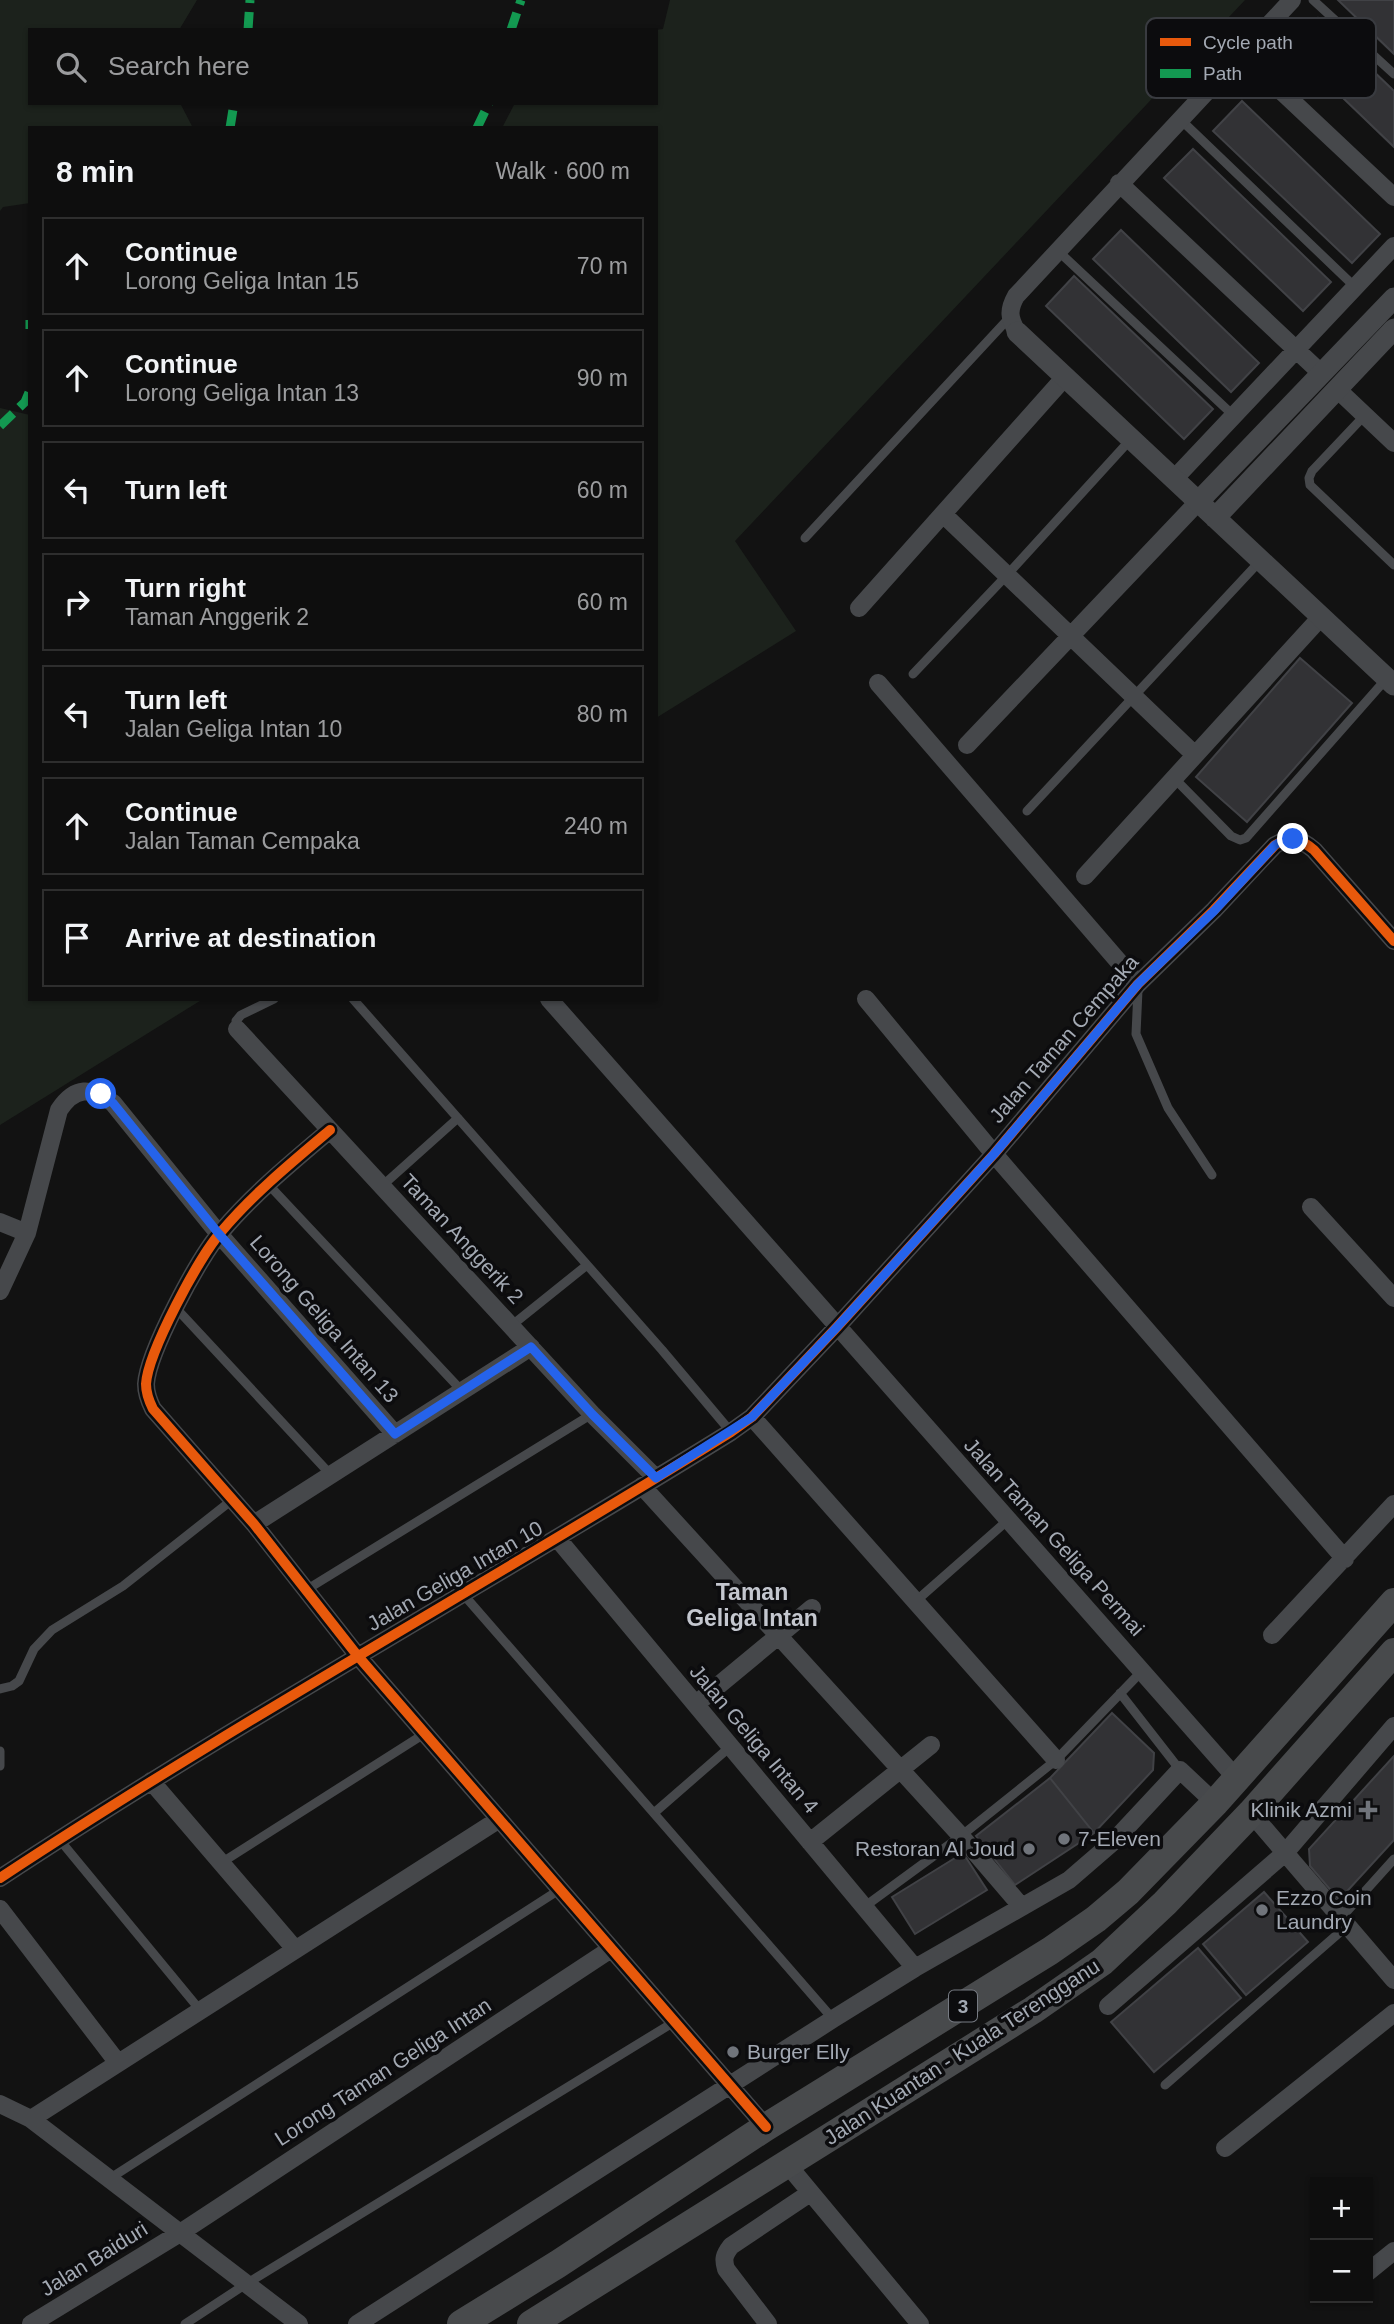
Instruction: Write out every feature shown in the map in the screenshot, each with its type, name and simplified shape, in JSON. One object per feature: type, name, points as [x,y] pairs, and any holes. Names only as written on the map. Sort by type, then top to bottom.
[{"type":"highway","name":"Jalan Kuantan - Kuala Terengganu","points":[[461,2324],[558,2264],[765,2127],[1027,1965],[1096,1919],[1128,1892],[1215,1803],[1394,1602]]},
{"type":"highway","name":"Jalan Kuantan - Kuala Terengganu","points":[[531,2324],[1033,2010],[1102,1962],[1165,1903],[1251,1813],[1394,1651]]},
{"type":"street","points":[[1275,18],[1292,0]]},
{"type":"street","points":[[1198,98],[1016,296],[1010,306],[1013,325],[1390,682]]},
{"type":"street","points":[[1289,98],[1394,197]]},
{"type":"street","points":[[1119,183],[1322,374]]},
{"type":"street","points":[[1174,479],[1394,246]]},
{"type":"street","points":[[967,745],[1394,298]]},
{"type":"street","points":[[1215,518],[1394,329]]},
{"type":"street","points":[[859,608],[1065,377]]},
{"type":"street","points":[[1337,389],[1394,443]]},
{"type":"street","points":[[943,514],[1195,755]]},
{"type":"street","points":[[1085,876],[1321,617]]},
{"type":"street","points":[[878,683],[1138,984]]},
{"type":"street","name":"Jalan Taman Cempaka","points":[[837,1327],[994,1154],[1138,984],[1214,911],[1275,845],[1285,839],[1303,841],[1394,941]]},
{"type":"street","points":[[866,999],[994,1154],[1345,1559]]},
{"type":"street","name":"Jalan Taman Geliga Permai","points":[[551,1001],[1236,1778]]},
{"type":"street","name":"Taman Anggerik 2","points":[[237,1029],[592,1414],[778,1636],[961,1836],[1021,1906]]},
{"type":"street","name":"Lorong Geliga Intan 13","points":[[0,1291],[27,1233],[60,1110],[73,1095],[89,1091],[101,1094],[113,1103],[219,1234],[395,1434]]},
{"type":"street","points":[[330,1130],[267,1184],[219,1234],[175,1307],[150,1366],[146,1382],[147,1395],[153,1409],[254,1524],[357,1655],[424,1734],[765,2127]]},
{"type":"street","points":[[1311,1207],[1394,1298]]},
{"type":"street","points":[[0,1222],[27,1233]]},
{"type":"street","name":"Jalan Geliga Intan 10","points":[[0,1878],[150,1781],[731,1432],[752,1417],[837,1327]]},
{"type":"street","points":[[254,1524],[531,1347]]},
{"type":"street","points":[[752,1417],[1056,1760]]},
{"type":"street","points":[[1272,1635],[1394,1504]]},
{"type":"street","name":"Jalan Geliga Intan 4","points":[[557,1538],[915,1968]]},
{"type":"street","points":[[696,1704],[812,1608]]},
{"type":"street","points":[[1108,2006],[1285,1853],[1394,1726]]},
{"type":"street","points":[[810,1842],[931,1745]]},
{"type":"street","points":[[357,2324],[833,2019],[915,1968],[1069,1880],[1091,1863],[1180,1770],[1215,1803]]},
{"type":"street","points":[[150,1781],[295,1949]]},
{"type":"street","points":[[1251,1813],[1394,1980]]},
{"type":"street","points":[[31,2119],[498,1819]]},
{"type":"street","points":[[0,1909],[118,2063]]},
{"type":"street","name":"Lorong Taman Geliga Intan","points":[[180,2233],[611,1949]]},
{"type":"street","points":[[1225,2148],[1394,2013]]},
{"type":"street","points":[[0,2104],[31,2119],[299,2324]]},
{"type":"street","points":[[786,2164],[920,2324]]},
{"type":"street","points":[[768,2324],[726,2269],[724,2254],[731,2246],[810,2193]]},
{"type":"street","name":"Jalan Baiduri","points":[[32,2324],[180,2233]]},
{"type":"street","points":[[1373,2268],[1394,2251]]},
{"type":"lane","points":[[1313,0],[1333,18]]},
{"type":"lane","points":[[1376,58],[1394,74]]},
{"type":"lane","points":[[1179,118],[1355,287]]},
{"type":"lane","points":[[1057,250],[1234,416]]},
{"type":"lane","points":[[805,538],[1013,325]]},
{"type":"lane","points":[[1365,415],[1312,471],[1310,485],[1394,565]]},
{"type":"lane","points":[[913,674],[1131,439]]},
{"type":"lane","points":[[1027,811],[1261,561]]},
{"type":"lane","points":[[1174,778],[1231,836],[1245,838],[1390,682]]},
{"type":"lane","points":[[1138,984],[1136,1034],[1168,1108],[1212,1175]]},
{"type":"lane","points":[[237,1029],[236,1021],[241,1015],[270,1001]]},
{"type":"lane","points":[[355,1001],[731,1432]]},
{"type":"lane","points":[[382,1186],[458,1118]]},
{"type":"lane","points":[[267,1184],[462,1391]]},
{"type":"lane","points":[[511,1326],[587,1265]]},
{"type":"lane","points":[[175,1307],[331,1475]]},
{"type":"lane","points":[[306,1590],[592,1414]]},
{"type":"lane","points":[[0,1689],[19,1681],[33,1649],[52,1630],[122,1586],[232,1500]]},
{"type":"lane","points":[[916,1601],[1008,1520]]},
{"type":"lane","points":[[462,1592],[833,2019]]},
{"type":"lane","points":[[864,1907],[961,1836],[1056,1760],[1142,1671]]},
{"type":"lane","points":[[1120,1693],[1180,1770]]},
{"type":"lane","points":[[221,1863],[424,1734]]},
{"type":"lane","points":[[654,1813],[731,1746]]},
{"type":"lane","points":[[0,1751],[0,1766]]},
{"type":"lane","points":[[59,1839],[200,2010]]},
{"type":"lane","points":[[1165,2085],[1344,1922],[1394,1859]]},
{"type":"lane","points":[[109,2179],[559,1890]]},
{"type":"lane","points":[[185,2324],[674,2022]]},
{"type":"shaded area","points":[[0,0],[197,0],[180,28],[28,28],[28,105],[181,105],[192,126],[28,126],[28,203],[3,207],[0,211]]},
{"type":"shaded area","points":[[670,0],[1245,0],[1228,18],[1146,18],[1146,98],[1153,98],[735,541],[796,631],[658,717],[658,126],[503,126],[514,105],[658,105],[658,30],[663,29]]},
{"type":"shaded area","points":[[0,408],[28,415],[28,1001],[200,1001],[0,1125]]},
{"type":"building","points":[[1338,0],[1394,0],[1394,54],[1376,37],[1376,18],[1357,18]]},
{"type":"building","points":[[1376,74],[1394,91],[1394,147],[1343,98],[1376,98]]},
{"type":"building","points":[[1242,101],[1380,234],[1352,263],[1213,131]]},
{"type":"building","points":[[1193,149],[1331,282],[1303,311],[1164,178]]},
{"type":"building","points":[[1121,230],[1259,363],[1231,392],[1093,259]]},
{"type":"building","points":[[1074,276],[1213,409],[1184,439],[1046,306]]},
{"type":"building","points":[[1300,658],[1352,703],[1247,822],[1196,777]]},
{"type":"building","points":[[1112,1713],[1154,1753],[1153,1770],[1094,1833],[1050,1778]]},
{"type":"building","points":[[1394,1756],[1394,1840],[1339,1900],[1310,1866],[1309,1849]]},
{"type":"building","points":[[1050,1778],[1094,1833],[1015,1885],[976,1836]]},
{"type":"building","points":[[963,1853],[987,1890],[915,1934],[892,1897]]},
{"type":"building","points":[[1264,1892],[1308,1942],[1246,1995],[1203,1944]]},
{"type":"building","points":[[1198,1948],[1241,1998],[1154,2072],[1111,2022]]},
{"type":"marked path","points":[[248,28],[250,0]]},
{"type":"marked path","points":[[512,28],[521,0]]},
{"type":"marked path","points":[[230,126],[234,105]]},
{"type":"marked path","points":[[478,126],[488,105]]},
{"type":"marked path","points":[[0,426],[25,402],[28,395]]},
{"type":"cycle path","points":[[0,1878],[180,1763],[640,1488],[752,1417],[994,1154],[1138,984],[1214,910],[1275,845],[1286,840],[1296,840],[1314,850],[1394,941]]},
{"type":"cycle path","points":[[330,1130],[260,1191],[212,1244],[176,1305],[155,1350],[146,1384],[150,1403],[254,1524],[357,1655],[766,2127]]},
{"type":"place","name":"Klinik Azmi","points":[[1368,1810]]},
{"type":"place","name":"7-Eleven","points":[[1064,1839]]},
{"type":"place","name":"Restoran Al Joud","points":[[1029,1849]]},
{"type":"place","name":"Ezzo Coin Laundry","points":[[1262,1910]]},
{"type":"place","name":"Burger Elly","points":[[733,2052]]},
{"type":"district","name":"Taman Geliga Intan","points":[[752,1605]]},
{"type":"route","points":[[101,1094],[113,1103],[219,1234],[395,1434],[531,1347],[592,1414],[656,1478],[752,1417],[994,1154],[1138,984],[1214,911],[1275,845],[1285,839],[1293,839]]}]
